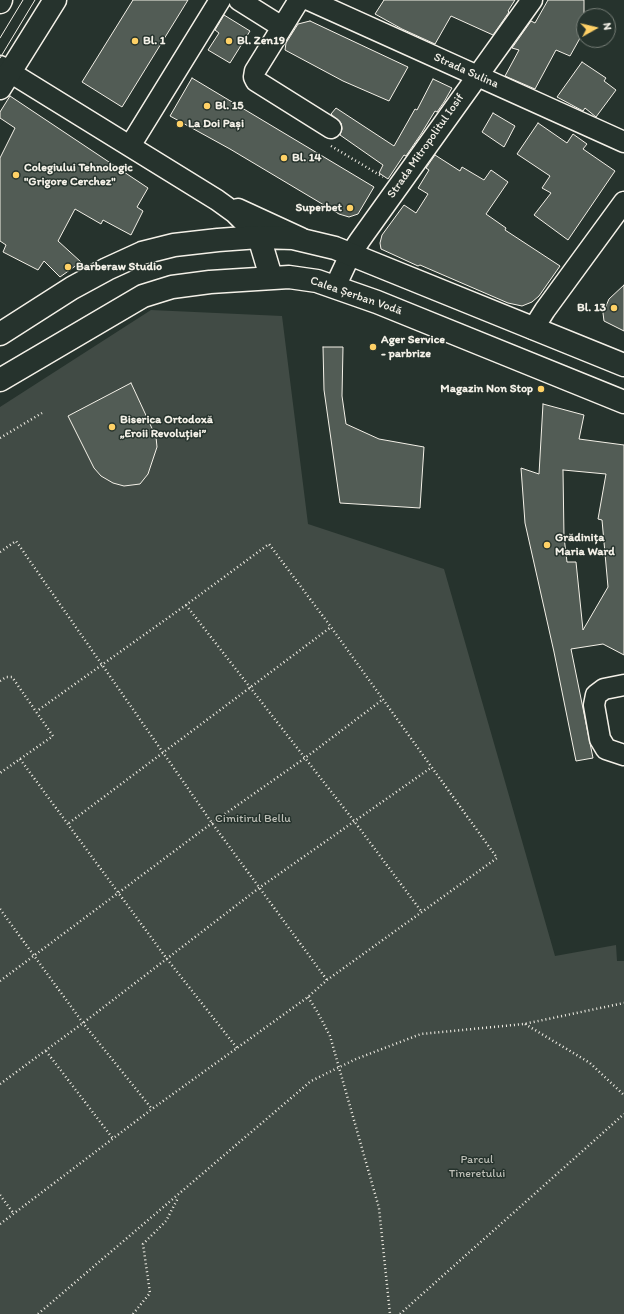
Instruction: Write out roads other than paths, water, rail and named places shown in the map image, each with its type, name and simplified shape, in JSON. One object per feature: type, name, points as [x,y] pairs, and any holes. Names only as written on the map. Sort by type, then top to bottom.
[{"type":"main road","points":[[3,75],[55,0]]},
{"type":"main road","points":[[259,237],[271,277]]},
{"type":"main road","points":[[0,334],[72,288],[107,269],[142,253],[174,245],[259,237],[307,240],[350,255],[624,365]]},
{"type":"main road","name":"Calea Șerban Vodă","points":[[0,380],[143,296],[172,287],[210,282],[271,277],[303,278],[335,287],[395,309],[624,402]]},
{"type":"street","points":[[130,146],[220,0]]},
{"type":"street","points":[[238,0],[282,27]]},
{"type":"street","points":[[299,0],[255,71],[254,77],[256,81],[331,128]]},
{"type":"street","name":"Strada Sulina","points":[[309,0],[624,142]]},
{"type":"street","name":"Strada Mitropolitul Iosif","points":[[335,287],[350,255],[398,185],[532,0]]},
{"type":"street","points":[[3,75],[130,146],[218,200],[235,213],[259,237]]},
{"type":"street","points":[[218,200],[307,240]]},
{"type":"street","points":[[533,329],[545,310],[624,202]]},
{"type":"street","points":[[624,685],[604,689],[596,695],[594,705],[600,739],[606,749],[624,755]]},
{"type":"tram line","points":[[0,38],[23,0]]},
{"type":"tram line","points":[[0,58],[35,0]]},
{"type":"place","name":"Bl. 1","points":[[135,41]]},
{"type":"place","name":"Bl. Zen19","points":[[229,41]]},
{"type":"place","name":"Bl. 15","points":[[207,106]]},
{"type":"place","name":"La Doi Pași","points":[[180,124]]},
{"type":"place","name":"Bl. 14","points":[[284,158]]},
{"type":"place","name":"Colegiului Tehnologic \"Grigore Cerchez\"","points":[[16,175]]},
{"type":"place","name":"Superbet","points":[[350,208]]},
{"type":"place","name":"Barberaw Studio","points":[[68,267]]},
{"type":"place","name":"Bl. 13","points":[[614,308]]},
{"type":"place","name":"Ager Service - parbrize","points":[[373,347]]},
{"type":"place","name":"Magazin Non Stop","points":[[541,389]]},
{"type":"place","name":"Biserica Ortodoxă „Eroii Revoluției”","points":[[112,427]]},
{"type":"place","name":"Grădinița Maria Ward","points":[[547,545]]},
{"type":"park label","name":"Cimitirul Bellu","points":[[253,819]]},
{"type":"park label","name":"Parcul Tineretului","points":[[477,1167]]}]
